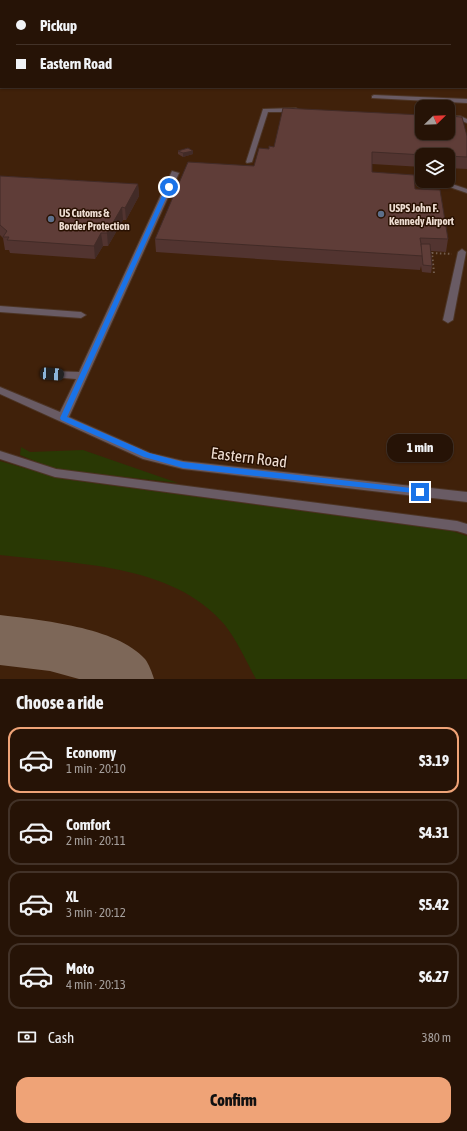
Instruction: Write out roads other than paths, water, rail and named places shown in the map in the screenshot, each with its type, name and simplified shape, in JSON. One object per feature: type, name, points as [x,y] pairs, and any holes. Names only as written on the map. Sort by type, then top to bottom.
[{"type":"street","points":[[374,97],[437,100]]},
{"type":"street","points":[[455,101],[467,101]]},
{"type":"street","points":[[249,162],[265,110],[307,110]]},
{"type":"street","points":[[455,118],[460,118],[467,121]]},
{"type":"street","points":[[63,418],[175,174]]},
{"type":"street","points":[[391,179],[415,180]]},
{"type":"street","points":[[455,187],[467,191]]},
{"type":"street","points":[[448,320],[458,253]]},
{"type":"street","points":[[0,309],[81,315]]},
{"type":"street","points":[[52,374],[82,376]]},
{"type":"street","name":"Eastern Road","points":[[0,390],[147,456],[183,465],[467,497]]},
{"type":"street","points":[[0,455],[55,473],[449,525],[467,529]]},
{"type":"place","name":"USPS John F. Kennedy Airport","points":[[381,214]]},
{"type":"place","name":"US Cutoms & Border Protection","points":[[51,219]]}]
